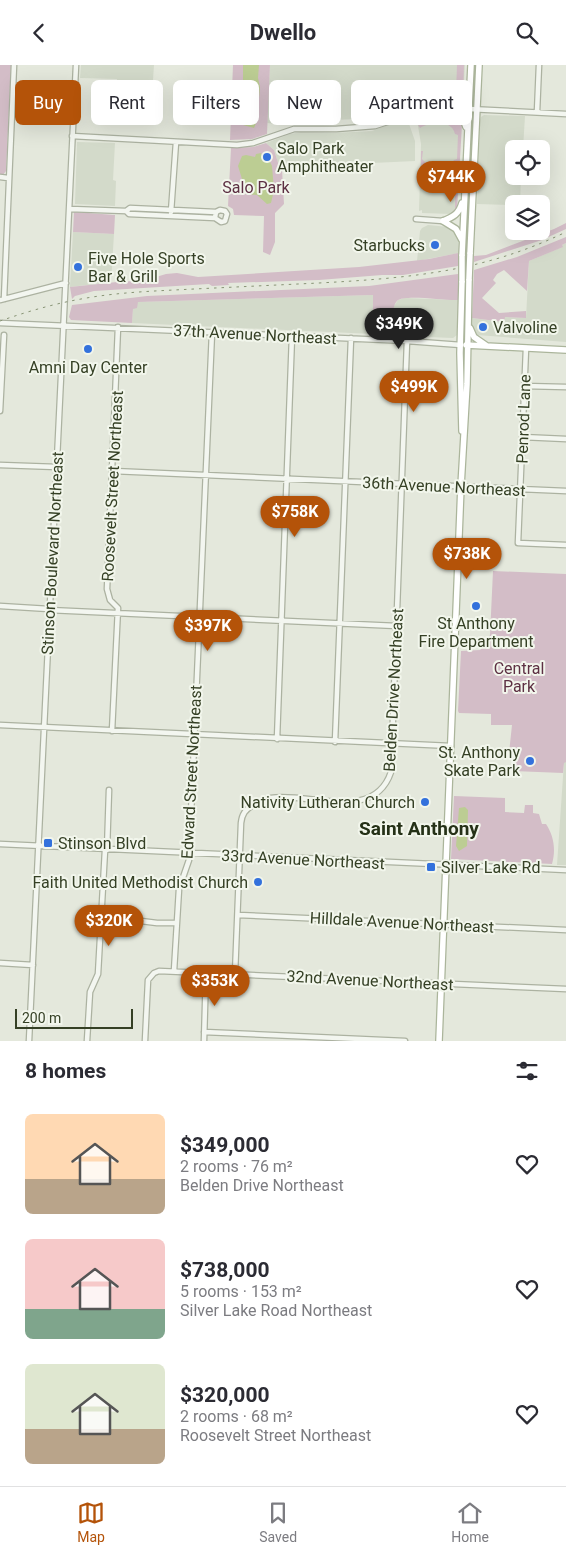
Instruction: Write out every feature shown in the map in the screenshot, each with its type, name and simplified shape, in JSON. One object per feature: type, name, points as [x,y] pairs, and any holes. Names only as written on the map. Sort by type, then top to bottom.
[{"type":"main road","points":[[470,80],[471,65]]},
{"type":"main road","points":[[464,345],[468,321],[479,65]]},
{"type":"main road","points":[[466,125],[468,131]]},
{"type":"main road","points":[[439,1041],[461,486],[466,412],[462,257],[468,125]]},
{"type":"main road","points":[[443,221],[452,218],[458,213],[465,190]]},
{"type":"main road","points":[[443,221],[458,222],[467,227],[471,235]]},
{"type":"main road","points":[[443,221],[456,229],[463,240]]},
{"type":"main road","points":[[468,321],[473,336],[487,346]]},
{"type":"main road","name":"37th Avenue Northeast","points":[[464,345],[566,350]]},
{"type":"street","points":[[14,65],[2,299],[66,283]]},
{"type":"street","name":"Stinson Boulevard Northeast","points":[[29,1041],[40,846],[49,609],[76,65]]},
{"type":"street","points":[[537,112],[539,65]]},
{"type":"street","points":[[472,109],[566,114]]},
{"type":"street","points":[[72,136],[247,144],[294,129],[380,125]]},
{"type":"street","points":[[171,216],[176,142]]},
{"type":"street","points":[[0,177],[8,177]]},
{"type":"street","points":[[70,209],[215,218],[221,222],[226,221],[228,216],[222,210],[216,212],[130,208],[126,211]]},
{"type":"street","points":[[215,218],[216,212]]},
{"type":"street","points":[[416,219],[443,221]]},
{"type":"street","name":"37th Avenue Northeast","points":[[0,323],[118,327],[464,345]]},
{"type":"street","name":"Roosevelt Street Northeast","points":[[112,731],[118,608],[110,600],[107,589],[118,327]]},
{"type":"street","name":"Edward Street Northeast","points":[[174,971],[179,889],[189,860],[212,332]]},
{"type":"street","points":[[0,411],[4,335]]},
{"type":"street","points":[[277,739],[292,336]]},
{"type":"street","points":[[335,741],[351,339]]},
{"type":"street","name":"Belden Drive Northeast","points":[[235,974],[241,818],[247,809],[272,798],[351,801],[366,799],[379,792],[391,772],[408,341]]},
{"type":"street","name":"Penrod Lane","points":[[526,348],[518,543],[566,545]]},
{"type":"street","points":[[524,385],[566,387]]},
{"type":"street","points":[[522,437],[566,439]]},
{"type":"street","points":[[0,465],[57,467]]},
{"type":"street","name":"36th Avenue Northeast","points":[[113,471],[566,491]]},
{"type":"street","points":[[0,606],[397,626]]},
{"type":"street","points":[[0,725],[451,746]]},
{"type":"street","points":[[87,1041],[90,992],[98,977],[109,790]]},
{"type":"street","name":"33rd Avenue Northeast","points":[[0,844],[566,870]]},
{"type":"street","name":"Hilldale Avenue Northeast","points":[[238,915],[566,930]]},
{"type":"street","points":[[101,932],[133,920],[177,923]]},
{"type":"street","points":[[0,963],[33,965]]},
{"type":"street","points":[[145,1041],[148,980],[158,971],[174,971]]},
{"type":"street","name":"32nd Avenue Northeast","points":[[174,971],[566,989]]},
{"type":"street","points":[[204,1041],[206,973]]},
{"type":"street","points":[[204,1032],[406,1041]]},
{"type":"shaded area","points":[[81,65],[154,65],[153,80],[80,78]]},
{"type":"shaded area","points":[[243,65],[259,65],[258,80],[243,80]]},
{"type":"shaded area","points":[[270,65],[465,65],[464,80],[351,80],[351,119],[341,120],[341,80],[269,80]]},
{"type":"shaded area","points":[[269,84],[269,123],[267,123]]},
{"type":"shaded area","points":[[484,115],[525,116],[524,140],[505,140],[505,185],[521,185],[520,195],[505,195],[505,205],[477,204],[481,117]]},
{"type":"shaded area","points":[[243,125],[255,125],[254,128]]},
{"type":"shaded area","points":[[388,125],[409,125],[415,141],[415,161],[287,167],[280,170],[274,150],[266,143],[301,132],[372,131]]},
{"type":"shaded area","points":[[418,125],[461,125],[457,209],[451,214],[422,213],[422,210],[419,211],[421,144]]},
{"type":"shaded area","points":[[77,142],[115,143],[113,180],[116,181],[115,206],[75,204]]},
{"type":"shaded area","points":[[261,153],[263,159],[270,162],[272,166],[274,190],[271,203],[267,204],[257,195],[246,194],[242,189],[242,179],[238,166],[242,156],[255,157],[256,154]]},
{"type":"shaded area","points":[[428,225],[453,228],[458,236],[459,253],[417,261],[420,231]]},
{"type":"shaded area","points":[[73,232],[114,234],[111,282],[70,287]]},
{"type":"shaded area","points":[[566,243],[566,342],[477,335],[472,327],[472,318],[504,322],[504,317],[526,318],[529,261],[562,247]]},
{"type":"shaded area","points":[[373,295],[373,334],[132,323],[133,308],[138,302]]},
{"type":"shaded area","points":[[405,298],[458,300],[457,335],[453,338],[403,336],[402,332],[395,328],[393,322],[394,306],[398,300]]},
{"type":"shaded area","points":[[564,762],[566,762],[566,865],[557,865]]},
{"type":"shaded area","points":[[465,807],[468,810],[467,846],[459,851],[456,846],[459,808]]},
{"type":"green space","points":[[0,65],[11,65],[6,171],[3,175],[0,174]]},
{"type":"green space","points":[[233,65],[270,65],[267,134],[252,139],[230,140],[231,125],[259,125],[259,80],[232,80]]},
{"type":"green space","points":[[457,65],[464,65],[464,80],[456,80]]},
{"type":"green space","points":[[448,125],[462,125],[457,209],[450,214],[455,209],[455,193],[452,192],[456,191],[457,171],[453,171],[449,167],[421,165],[421,151],[423,151],[422,159],[426,163],[451,164],[457,159],[458,135],[455,134]]},
{"type":"green space","name":"Salo Park","points":[[266,143],[274,150],[280,169],[282,169],[284,204],[275,213],[275,242],[270,255],[263,252],[264,216],[234,215],[233,209],[228,206],[231,148],[253,147]]},
{"type":"green space","points":[[74,212],[115,215],[114,234],[73,232]]},
{"type":"green space","points":[[566,223],[566,229],[550,236],[550,231]]},
{"type":"green space","points":[[566,237],[566,243],[562,245],[563,247],[529,261],[527,291],[504,270],[497,274],[493,280],[496,283],[482,298],[499,313],[526,311],[526,318],[505,317],[504,322],[472,318],[474,270],[517,257]]},
{"type":"green space","points":[[525,240],[542,240],[474,262],[474,256],[486,255]]},
{"type":"green space","points":[[458,253],[458,266],[403,275],[94,291],[75,296],[72,299],[70,287],[146,280],[177,273],[198,277],[359,267],[429,259]]},
{"type":"green space","points":[[458,274],[458,300],[408,298],[401,299],[395,303],[394,325],[403,336],[373,334],[373,295],[138,302],[137,308],[133,309],[132,323],[71,320],[69,317],[72,305],[147,296],[369,286]]},
{"type":"green space","name":"Central Park","points":[[493,571],[566,574],[566,762],[564,763],[563,773],[513,771],[514,754],[509,753],[512,725],[491,725],[491,714],[459,713],[458,711],[461,651],[480,650],[486,644],[490,635]]},
{"type":"green space","points":[[454,796],[505,798],[505,812],[524,813],[525,805],[533,805],[533,813],[539,814],[542,824],[546,824],[554,843],[552,864],[451,859]]},
{"type":"railway","points":[[0,321],[60,303],[109,295],[151,291],[384,279],[446,271],[505,256],[566,232]]},
{"type":"place","name":"Salo Park Amphitheater","points":[[267,157]]},
{"type":"place","name":"Starbucks","points":[[435,245]]},
{"type":"place","name":"Five Hole Sports Bar & Grill","points":[[78,267]]},
{"type":"place","name":"Valvoline","points":[[483,327]]},
{"type":"place","name":"Amni Day Center","points":[[88,349]]},
{"type":"place","name":"St Anthony Fire Department","points":[[476,606]]},
{"type":"place","name":"St. Anthony Skate Park","points":[[530,761]]},
{"type":"place","name":"Nativity Lutheran Church","points":[[425,802]]},
{"type":"place","name":"Stinson Blvd","points":[[48,843]]},
{"type":"place","name":"Silver Lake Rd","points":[[431,867]]},
{"type":"place","name":"Faith United Methodist Church","points":[[258,882]]},
{"type":"district","name":"Saint Anthony","points":[[419,828]]}]
